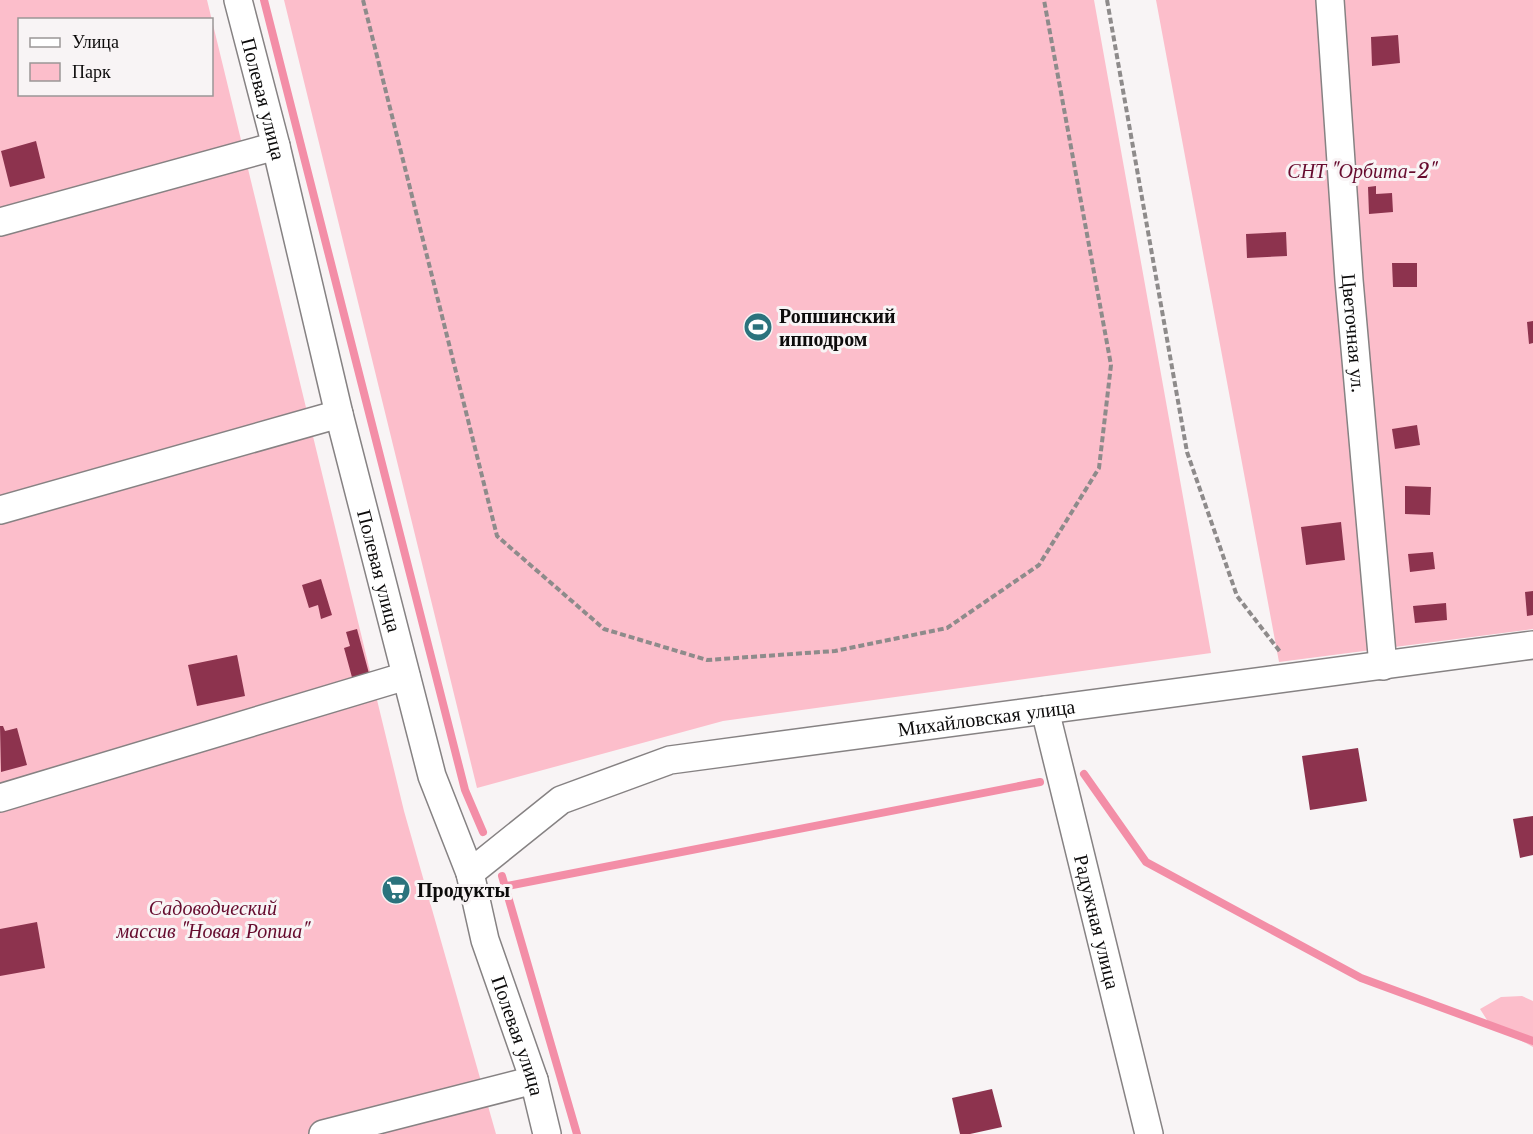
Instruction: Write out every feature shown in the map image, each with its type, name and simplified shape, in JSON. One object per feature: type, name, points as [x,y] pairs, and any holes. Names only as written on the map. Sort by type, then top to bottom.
[{"type":"street","name":"Полевая улица","points":[[238,0],[276,146],[339,414],[432,776],[470,873],[485,940],[534,1080],[547,1134]]},
{"type":"street","name":"Цветочная ул.","points":[[1330,0],[1350,291],[1383,666]]},
{"type":"street","points":[[0,222],[276,146]]},
{"type":"street","points":[[0,510],[339,414]]},
{"type":"street","name":"Михайловская улица","points":[[470,873],[561,800],[670,760],[1533,645]]},
{"type":"street","points":[[0,798],[406,676]]},
{"type":"street","name":"Радужная улица","points":[[1045,710],[1149,1134]]},
{"type":"street","points":[[323,1134],[534,1080]]},
{"type":"path","points":[[363,0],[497,536],[604,629],[707,660],[835,651],[947,628],[1040,565],[1099,468],[1111,365],[1044,0]]},
{"type":"path","points":[[1107,0],[1187,452],[1237,596],[1300,677]]},
{"type":"green space","name":"Садоводческий массив \"Новая Ропша\"","points":[[0,0],[207,0],[212,18],[18,18],[18,96],[213,96],[213,25],[404,811],[496,1134],[0,1134]]},
{"type":"green space","name":"Ропшинский ипподром","points":[[284,0],[1094,0],[1211,653],[723,721],[477,788]]},
{"type":"green space","name":"СНТ \"Орбита-2\"","points":[[1156,0],[1533,0],[1533,629],[1279,662]]},
{"type":"green space","points":[[1522,996],[1533,1001],[1533,1047],[1489,1023],[1480,1009],[1501,997]]},
{"type":"building","points":[[1398,35],[1400,63],[1372,66],[1371,37]]},
{"type":"building","points":[[36,141],[45,178],[10,187],[1,151]]},
{"type":"building","points":[[1376,186],[1376,194],[1392,193],[1393,212],[1369,214],[1368,187]]},
{"type":"building","points":[[1286,232],[1287,256],[1247,258],[1246,234]]},
{"type":"building","points":[[1392,263],[1417,263],[1417,287],[1393,287]]},
{"type":"building","points":[[1533,321],[1533,343],[1529,344],[1527,322]]},
{"type":"building","points":[[1417,425],[1420,445],[1395,449],[1392,429]]},
{"type":"building","points":[[1405,486],[1431,487],[1430,515],[1405,514]]},
{"type":"building","points":[[1341,522],[1345,560],[1306,565],[1301,527]]},
{"type":"building","points":[[1433,552],[1435,569],[1410,572],[1408,554]]},
{"type":"building","points":[[321,579],[332,615],[321,619],[318,605],[309,608],[302,585]]},
{"type":"building","points":[[1533,591],[1533,615],[1527,616],[1525,592]]},
{"type":"building","points":[[1446,603],[1447,620],[1415,623],[1413,606]]},
{"type":"building","points":[[357,629],[370,677],[353,681],[344,648],[350,646],[346,632]]},
{"type":"building","points":[[237,655],[245,696],[197,706],[188,665]]},
{"type":"building","points":[[0,726],[3,726],[5,731],[17,728],[27,765],[1,772]]},
{"type":"building","points":[[1358,748],[1367,801],[1310,810],[1302,756]]},
{"type":"building","points":[[1533,816],[1533,855],[1520,858],[1513,819]]},
{"type":"building","points":[[37,922],[45,968],[0,976],[0,929]]},
{"type":"building","points":[[992,1089],[1002,1127],[960,1134],[952,1098]]},
{"type":"waterway","points":[[264,0],[465,790],[483,832]]},
{"type":"waterway","points":[[1084,774],[1146,862],[1361,978],[1533,1041]]},
{"type":"waterway","points":[[507,886],[1040,782]]},
{"type":"waterway","points":[[502,876],[577,1134]]},
{"type":"place","name":"Ропшинский ипподром","points":[[758,327]]},
{"type":"place","name":"Продукты","points":[[396,890]]}]
